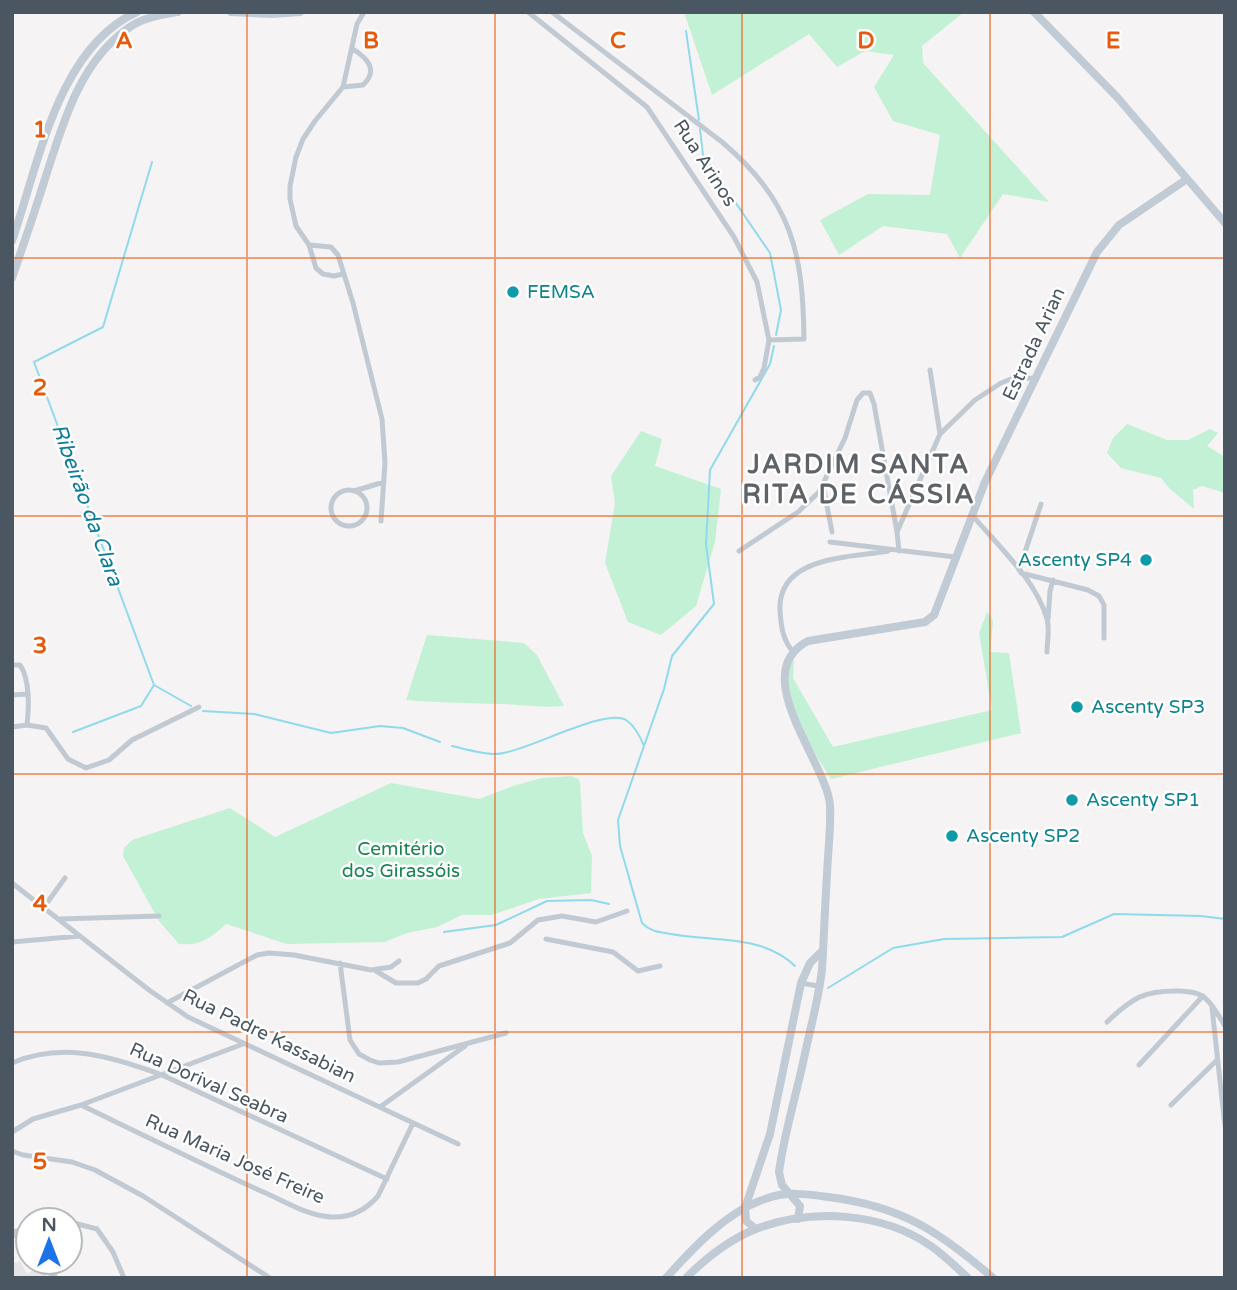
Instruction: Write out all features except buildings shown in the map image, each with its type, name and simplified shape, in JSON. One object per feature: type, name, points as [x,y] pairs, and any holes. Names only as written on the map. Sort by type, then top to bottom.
[{"type":"street","points":[[12,241],[53,114],[66,88],[94,45],[110,29],[137,12]]},
{"type":"street","points":[[12,278],[66,115],[78,89],[107,48],[128,28],[158,16],[178,12]]},
{"type":"street","points":[[231,12],[300,12]]},
{"type":"street","points":[[343,274],[323,274],[316,268],[309,245],[301,235],[293,214],[290,186],[292,170],[303,139],[343,87],[357,24],[364,12]]},
{"type":"street","name":"Rua Arinos","points":[[528,12],[647,107],[721,216],[749,264],[762,303],[769,340],[764,368],[760,377],[755,380]]},
{"type":"street","name":"Rua Arinos","points":[[552,12],[722,142],[762,181],[780,209],[797,252],[803,304],[804,339],[769,340]]},
{"type":"street","points":[[1034,12],[1117,97],[1225,223]]},
{"type":"street","points":[[343,87],[363,85],[370,73],[368,60],[352,48]]},
{"type":"street","name":"Estrada Arian","points":[[793,652],[808,641],[930,620],[971,514],[998,454],[1069,306],[1102,245],[1119,225],[1187,179]]},
{"type":"street","points":[[309,245],[331,247],[338,256],[353,303],[382,419],[384,482],[381,521]]},
{"type":"street","points":[[930,370],[940,434]]},
{"type":"street","points":[[897,532],[940,434],[975,400],[1001,383],[1011,379],[1036,378]]},
{"type":"street","points":[[739,551],[809,503],[823,485],[845,438],[860,395],[866,392],[870,393],[874,404],[899,551]]},
{"type":"street","points":[[354,491],[364,498],[367,510],[362,521],[345,526],[335,520],[331,505],[337,495],[384,482]]},
{"type":"street","points":[[823,485],[832,532]]},
{"type":"street","points":[[1020,571],[1041,505]]},
{"type":"street","points":[[971,514],[1020,571],[1039,601],[1048,622]]},
{"type":"street","points":[[830,542],[955,557]]},
{"type":"street","points":[[798,1219],[800,1206],[779,1179],[780,1165],[818,986],[826,919],[829,799],[799,732],[786,692],[787,669],[793,652],[782,632],[780,605],[786,584],[793,575],[815,564],[888,551]]},
{"type":"street","points":[[1020,571],[1099,596],[1104,605],[1104,638]]},
{"type":"street","points":[[1047,652],[1053,580]]},
{"type":"street","points":[[15,664],[23,669],[27,694],[27,725]]},
{"type":"street","points":[[12,695],[27,694]]},
{"type":"street","points":[[12,727],[27,725],[46,728],[68,759],[86,768],[108,760],[132,740],[199,708]]},
{"type":"street","points":[[44,906],[65,878]]},
{"type":"street","name":"Rua Padre Kassabian","points":[[12,884],[188,1017],[458,1144]]},
{"type":"street","points":[[167,1003],[257,955],[279,953],[376,971],[399,984],[418,984],[439,966],[510,943],[538,920],[554,916],[596,922],[627,911]]},
{"type":"street","points":[[59,919],[159,916]]},
{"type":"street","points":[[12,942],[80,936]]},
{"type":"street","points":[[546,939],[613,952],[638,971],[648,971],[660,966]]},
{"type":"street","points":[[756,1229],[746,1221],[745,1208],[770,1134],[801,983],[810,963],[821,952]]},
{"type":"street","points":[[376,971],[391,967],[399,961]]},
{"type":"street","points":[[340,964],[350,1040],[359,1054],[370,1060],[388,1063],[506,1033]]},
{"type":"street","points":[[801,983],[818,986]]},
{"type":"street","points":[[1107,1022],[1132,999],[1143,994],[1153,991],[1178,991],[1203,996],[1225,1026]]},
{"type":"street","points":[[1139,1065],[1203,996]]},
{"type":"street","points":[[1212,1005],[1225,1126]]},
{"type":"street","points":[[380,1107],[469,1042]]},
{"type":"street","points":[[12,1132],[33,1119],[81,1105],[243,1044]]},
{"type":"street","name":"Rua Dorival Seabra","points":[[12,1063],[44,1053],[70,1051],[96,1054],[162,1075],[387,1179]]},
{"type":"street","points":[[1171,1105],[1217,1060]]},
{"type":"street","name":"Rua Maria José Freire","points":[[81,1105],[241,1182],[315,1214],[340,1217],[363,1210],[378,1196],[414,1123]]},
{"type":"street","points":[[12,1151],[72,1162],[95,1170],[143,1196],[266,1277]]},
{"type":"street","points":[[666,1278],[699,1244],[745,1208],[764,1199],[788,1193],[834,1198],[881,1208],[929,1228],[993,1278]]},
{"type":"street","points":[[834,1198],[834,1217]]},
{"type":"street","points":[[686,1278],[718,1250],[756,1229],[798,1219],[834,1217],[871,1221],[912,1235],[932,1246],[968,1278]]},
{"type":"street","points":[[84,1226],[97,1229],[113,1252],[124,1278]]},
{"type":"shaded area","points":[[14,1263],[14,1276],[48,1278],[12,1278]]},
{"type":"green space","points":[[684,12],[964,12],[922,46],[923,63],[1049,202],[1003,194],[960,258],[947,234],[883,226],[839,255],[820,220],[868,194],[930,195],[940,135],[893,121],[874,87],[894,55],[865,51],[837,67],[809,34],[712,95]]},
{"type":"green space","points":[[1127,424],[1167,440],[1188,440],[1210,429],[1218,433],[1207,446],[1225,457],[1225,493],[1202,486],[1193,490],[1194,509],[1161,478],[1121,468],[1107,453],[1113,438]]},
{"type":"green space","points":[[641,431],[662,439],[655,466],[721,489],[715,542],[696,606],[661,635],[628,622],[605,563],[615,503],[611,476]]},
{"type":"green space","points":[[987,612],[993,621],[990,652],[1009,653],[1021,733],[831,779],[803,732],[792,706],[788,682],[791,660],[794,658],[793,678],[833,747],[992,710],[979,633]]},
{"type":"green space","points":[[427,635],[524,643],[537,655],[564,706],[406,700]]},
{"type":"green space","name":"Cemitério dos Girassóis","points":[[571,776],[579,779],[580,783],[583,833],[592,856],[591,893],[539,899],[492,915],[462,915],[437,927],[407,933],[385,942],[287,944],[226,924],[205,940],[193,944],[179,944],[159,921],[123,856],[124,848],[132,840],[230,808],[275,837],[391,783],[479,799],[542,778]]},
{"type":"waterway","points":[[686,31],[699,120]]},
{"type":"waterway","points":[[700,129],[703,155],[770,253],[781,310],[776,335]]},
{"type":"waterway","name":"Ribeirão da Clara","points":[[152,162],[103,327],[34,362],[154,685]]},
{"type":"waterway","points":[[644,746],[664,689],[672,656],[714,604],[706,544],[710,470],[770,364],[774,346]]},
{"type":"waterway","name":"Ribeirão da Clara","points":[[73,732],[141,706],[154,685],[191,706]]},
{"type":"waterway","name":"Ribeirão da Clara","points":[[203,711],[254,714],[331,733],[380,726],[403,728],[440,742]]},
{"type":"waterway","name":"Ribeirão da Clara","points":[[452,746],[495,754],[524,747],[600,720],[626,720],[637,732],[644,746],[618,820],[620,846],[642,923],[659,932],[752,944],[782,956],[795,966]]},
{"type":"waterway","points":[[444,932],[496,925],[547,901],[591,900],[609,904]]},
{"type":"waterway","points":[[828,988],[893,948],[944,939],[1062,937],[1114,914],[1225,919]]},
{"type":"place","name":"FEMSA","points":[[513,292]]},
{"type":"place","name":"Ascenty SP4","points":[[1146,560]]},
{"type":"place","name":"Ascenty SP3","points":[[1077,707]]},
{"type":"place","name":"Ascenty SP1","points":[[1072,800]]},
{"type":"place","name":"Ascenty SP2","points":[[952,836]]},
{"type":"district","name":"JARDIM SANTA RITA DE CÁSSIA","points":[[859,479]]}]
